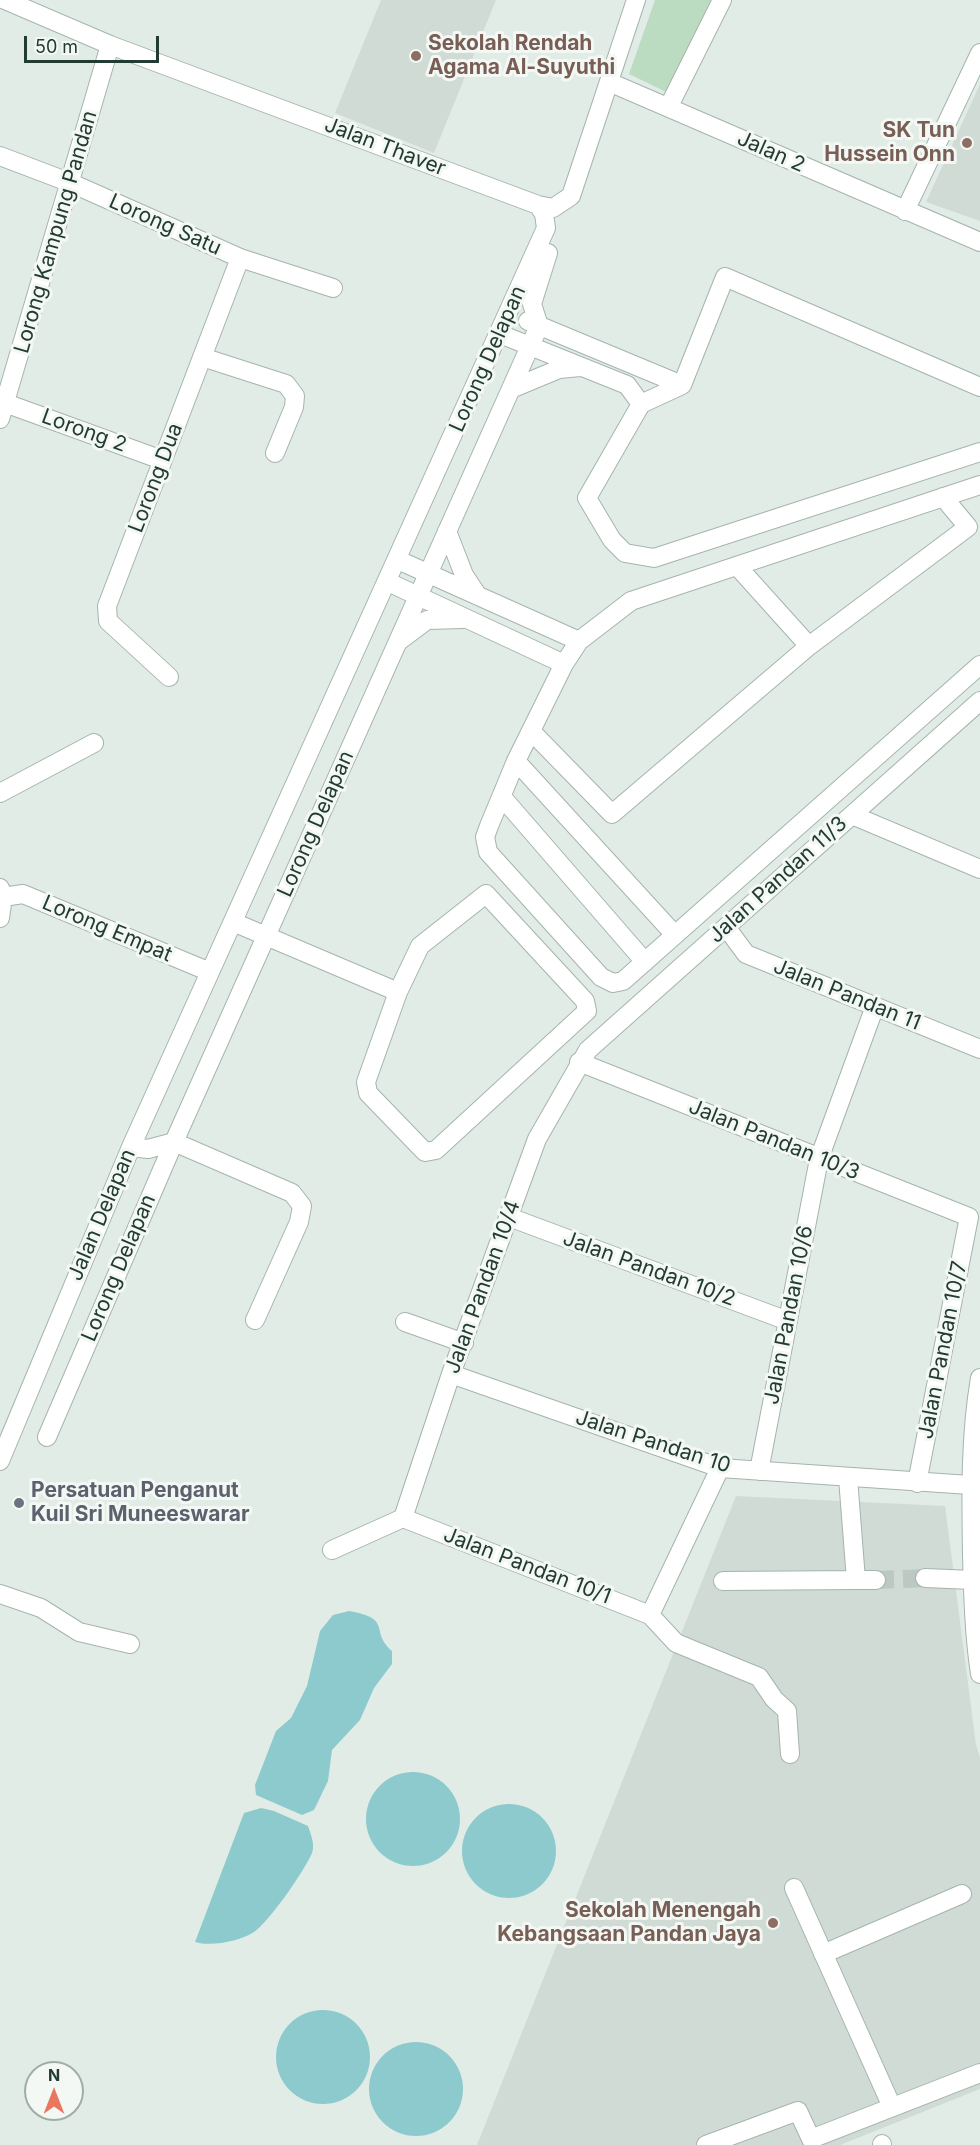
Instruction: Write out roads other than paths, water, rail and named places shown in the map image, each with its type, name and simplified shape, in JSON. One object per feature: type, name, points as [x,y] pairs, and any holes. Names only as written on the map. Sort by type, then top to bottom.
[{"type":"street","name":"Jalan Thaver","points":[[5,0],[111,45],[545,207]]},
{"type":"street","points":[[545,207],[571,196],[636,0]]},
{"type":"street","points":[[669,106],[722,0]]},
{"type":"street","name":"Lorong Kampung Pandan","points":[[2,411],[111,45]]},
{"type":"street","points":[[905,211],[980,53]]},
{"type":"street","name":"Jalan 2","points":[[609,82],[980,242]]},
{"type":"street","name":"Lorong Satu","points":[[0,156],[71,183],[240,258],[333,288]]},
{"type":"street","name":"Lorong Delapan","points":[[210,972],[510,312],[546,228],[545,207]]},
{"type":"street","name":"Lorong Delapan","points":[[47,1437],[174,1142],[539,326],[532,304],[533,293],[557,231],[545,207]]},
{"type":"street","name":"Lorong Dua","points":[[169,677],[108,621],[106,614],[162,460],[240,258]]},
{"type":"street","points":[[980,387],[725,277],[682,385],[641,404],[587,498],[612,540],[625,553],[654,558],[980,452]]},
{"type":"street","points":[[510,312],[682,385]]},
{"type":"street","points":[[500,334],[627,385],[641,404]]},
{"type":"street","points":[[202,357],[286,384],[295,396],[294,407],[275,453]]},
{"type":"street","points":[[510,389],[559,369],[582,367]]},
{"type":"street","points":[[627,385],[635,367]]},
{"type":"street","name":"Lorong 2","points":[[2,411],[162,460]]},
{"type":"street","points":[[980,485],[631,601],[579,641],[564,664],[516,761],[485,837],[488,852],[601,977],[613,983],[623,981],[980,665]]},
{"type":"street","points":[[531,731],[612,814],[809,646],[968,527],[943,497]]},
{"type":"street","points":[[447,531],[464,575],[478,596]]},
{"type":"street","points":[[398,560],[579,641]]},
{"type":"street","points":[[736,566],[809,646]]},
{"type":"street","points":[[388,582],[564,664]]},
{"type":"street","points":[[397,642],[427,620],[468,619]]},
{"type":"street","name":"Jalan Pandan 11/3","points":[[579,1062],[588,1050],[980,701]]},
{"type":"street","points":[[0,792],[94,743]]},
{"type":"street","points":[[516,761],[675,935]]},
{"type":"street","points":[[502,797],[645,962]]},
{"type":"street","points":[[852,815],[980,868]]},
{"type":"street","points":[[0,918],[1,892]]},
{"type":"street","name":"Lorong Empat","points":[[1,892],[23,894],[210,972]]},
{"type":"street","points":[[486,894],[585,1001],[587,1011],[436,1150],[425,1152],[368,1093],[365,1086],[398,992],[415,956],[427,938],[486,894]]},
{"type":"street","points":[[233,922],[398,992]]},
{"type":"street","name":"Jalan Pandan 11","points":[[726,927],[746,954],[980,1049]]},
{"type":"street","name":"Jalan Delapan","points":[[0,1461],[130,1147],[210,972]]},
{"type":"street","name":"Jalan Pandan 10/6","points":[[759,1471],[819,1159],[875,1006]]},
{"type":"street","name":"Jalan Pandan 10/3","points":[[579,1062],[969,1217]]},
{"type":"street","name":"Jalan Pandan 10/4","points":[[403,1518],[451,1374],[537,1139],[579,1062]]},
{"type":"street","points":[[130,1147],[148,1149],[174,1142],[292,1193],[302,1206],[298,1222],[255,1320]]},
{"type":"street","name":"Jalan Pandan 10/2","points":[[509,1217],[788,1320]]},
{"type":"street","name":"Jalan Pandan 10/7","points":[[916,1483],[969,1217]]},
{"type":"street","points":[[405,1322],[464,1343]]},
{"type":"street","name":"Jalan Pandan 10","points":[[451,1374],[720,1468],[970,1485]]},
{"type":"street","points":[[980,1378],[972,1421],[970,1485],[975,1644],[980,1674]]},
{"type":"street","points":[[650,1615],[720,1468]]},
{"type":"street","points":[[848,1478],[856,1580]]},
{"type":"street","points":[[332,1550],[403,1518]]},
{"type":"street","name":"Jalan Pandan 10/1","points":[[403,1518],[650,1615],[676,1643],[759,1677],[774,1699],[787,1711],[790,1755]]},
{"type":"street","points":[[925,1578],[973,1580]]},
{"type":"street","points":[[723,1581],[876,1580]]},
{"type":"street","points":[[0,1594],[41,1608],[79,1632],[130,1644]]},
{"type":"street","points":[[794,1888],[892,2107]]},
{"type":"street","points":[[823,1954],[962,1894]]},
{"type":"street","points":[[706,2145],[798,2111],[811,2139],[980,2073]]},
{"type":"water","points":[[349,1611],[363,1614],[376,1622],[385,1644],[392,1651],[392,1664],[374,1688],[360,1720],[332,1750],[328,1781],[314,1810],[302,1815],[256,1795],[255,1785],[276,1731],[291,1718],[307,1686],[320,1631],[333,1615]]},
{"type":"water","points":[[413,1772],[431,1776],[446,1786],[456,1801],[460,1819],[456,1837],[446,1852],[431,1862],[413,1866],[395,1862],[380,1852],[370,1837],[366,1819],[370,1801],[380,1786],[395,1776]]},
{"type":"water","points":[[509,1804],[527,1808],[542,1818],[552,1833],[556,1851],[552,1869],[542,1884],[527,1894],[509,1898],[491,1894],[476,1884],[466,1869],[462,1851],[466,1833],[476,1818],[491,1808]]},
{"type":"water","points":[[261,1808],[274,1811],[308,1826],[313,1843],[312,1853],[286,1895],[254,1932],[226,1942],[209,1944],[195,1942],[244,1813]]},
{"type":"water","points":[[323,2010],[341,2014],[356,2024],[366,2039],[370,2057],[366,2075],[356,2090],[341,2100],[323,2104],[305,2100],[290,2090],[280,2075],[276,2057],[280,2039],[290,2024],[305,2014]]},
{"type":"water","points":[[416,2042],[434,2046],[449,2056],[459,2071],[463,2089],[459,2107],[449,2122],[434,2132],[416,2136],[398,2132],[383,2122],[373,2107],[369,2089],[373,2071],[383,2056],[398,2046]]},
{"type":"tunnel","points":[[876,1580],[925,1578]]},
{"type":"place","name":"Sekolah Rendah Agama Al-Suyuthi","points":[[416,56]]},
{"type":"place","name":"SK Tun Hussein Onn","points":[[967,143]]},
{"type":"place","name":"Persatuan Penganut Kuil Sri Muneeswarar","points":[[19,1503]]},
{"type":"place","name":"Sekolah Menengah Kebangsaan Pandan Jaya","points":[[773,1923]]}]
